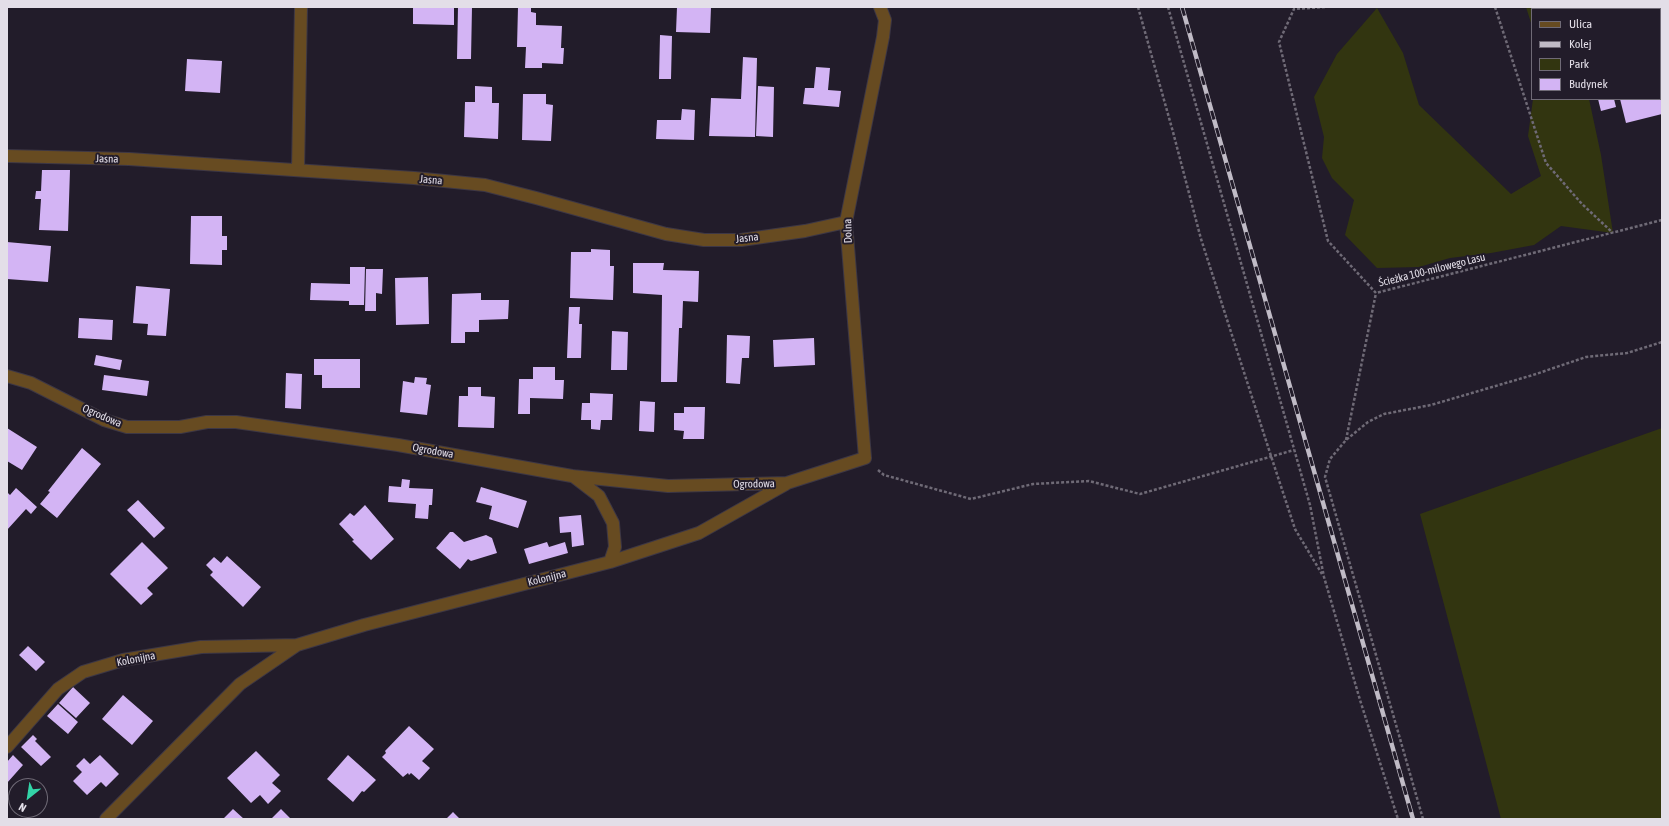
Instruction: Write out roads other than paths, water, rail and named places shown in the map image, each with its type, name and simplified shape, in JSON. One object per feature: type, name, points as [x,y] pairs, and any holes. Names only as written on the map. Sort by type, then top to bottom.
[{"type":"street","points":[[298,170],[301,7]]},
{"type":"street","name":"Dolna","points":[[865,458],[846,222],[883,37],[885,20],[880,7]]},
{"type":"street","name":"Jasna","points":[[7,156],[129,159],[298,170],[485,185],[666,234],[704,240],[741,240],[805,231],[846,222]]},
{"type":"street","name":"Ogrodowa","points":[[7,376],[31,383],[104,420],[127,426],[180,427],[207,422],[236,422],[398,445],[572,476],[668,486],[787,483],[865,458]]},
{"type":"street","points":[[572,476],[599,496],[613,523],[615,546],[610,562]]},
{"type":"street","name":"Kolonijna","points":[[106,819],[240,684],[297,646],[364,625],[610,562],[699,533],[787,483]]},
{"type":"street","name":"Kolonijna","points":[[7,747],[58,689],[83,672],[123,660],[201,647],[297,646]]},
{"type":"railway","points":[[1182,7],[1413,819]]}]
